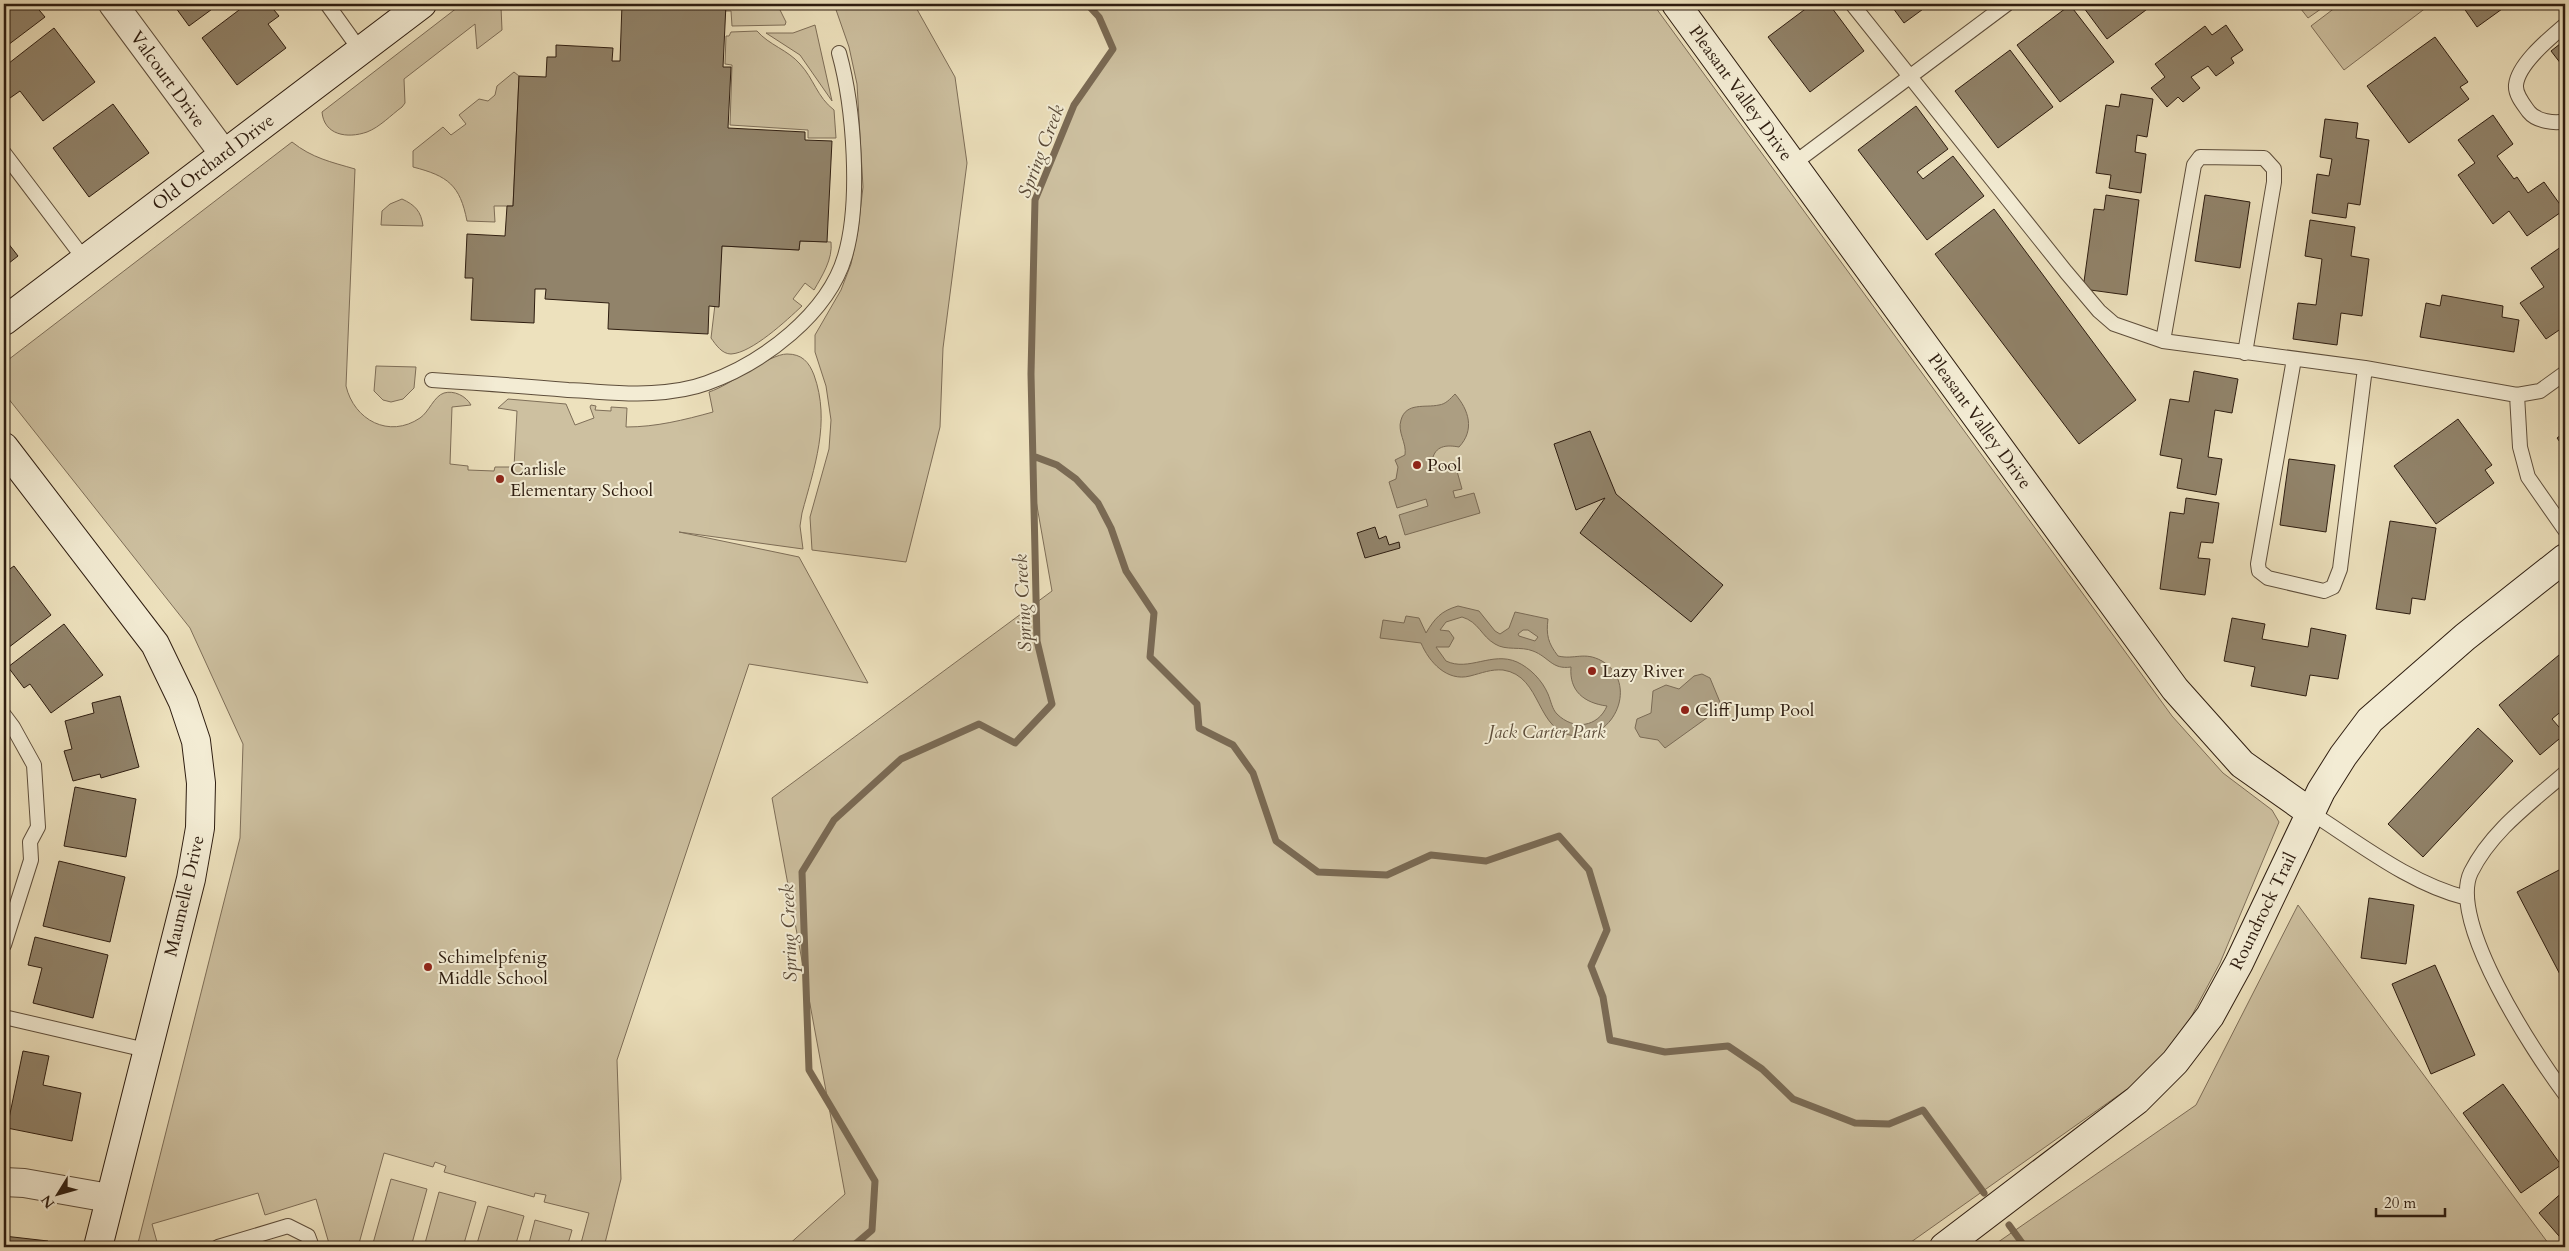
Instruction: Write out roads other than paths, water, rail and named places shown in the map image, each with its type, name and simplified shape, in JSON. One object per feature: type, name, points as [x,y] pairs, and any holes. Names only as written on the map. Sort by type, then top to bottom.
[{"type":"street","name":"Valcourt Drive","points":[[113,4],[224,154]]},
{"type":"street","name":"Old Orchard Drive","points":[[4,321],[422,4]]},
{"type":"street","name":"Pleasant Valley Drive","points":[[1676,4],[2175,689],[2242,764],[2310,812]]},
{"type":"street","name":"Maumelle Drive","points":[[4,447],[155,644],[183,702],[196,741],[202,783],[200,828],[191,879],[146,1050],[98,1247]]},
{"type":"street","name":"Roundrock Trail","points":[[1944,1247],[2137,1100],[2181,1055],[2210,1016],[2239,963],[2310,812],[2343,756],[2370,720],[2465,637],[2565,558]]},
{"type":"street","points":[[4,1182],[24,1183],[109,1198]]},
{"type":"lane","points":[[327,4],[360,50]]},
{"type":"lane","points":[[1852,4],[2099,311],[2114,324],[2163,341],[2365,368],[2517,395],[2540,391],[2565,373]]},
{"type":"lane","points":[[1793,164],[2007,4]]},
{"type":"lane","points":[[2565,25],[2547,40],[2525,64],[2516,84],[2520,100],[2532,116],[2556,123],[2565,121]]},
{"type":"lane","points":[[432,380],[616,393],[651,393],[707,383],[758,357],[796,330],[825,297],[845,257],[852,215],[853,138],[839,53]]},
{"type":"lane","points":[[4,153],[85,260]]},
{"type":"lane","points":[[2163,341],[2194,164],[2200,158],[2264,158],[2274,169],[2274,182],[2245,352]]},
{"type":"lane","points":[[2294,359],[2258,564],[2259,571],[2268,578],[2324,591],[2333,587],[2340,569],[2365,368]]},
{"type":"lane","points":[[2517,395],[2520,447],[2528,477],[2565,530]]},
{"type":"lane","points":[[4,716],[14,727],[34,765],[38,827],[30,842],[31,860],[4,945]]},
{"type":"lane","points":[[2565,773],[2497,832],[2470,873],[2467,898],[2475,937],[2494,980],[2551,1075],[2565,1094]]},
{"type":"lane","points":[[2310,812],[2389,862],[2444,893],[2467,898]]},
{"type":"lane","points":[[4,1017],[146,1050]]},
{"type":"lane","points":[[218,1247],[288,1226],[308,1236],[312,1247]]},
{"type":"waterway","name":"Spring Creek","points":[[852,1247],[872,1230],[875,1181],[809,1070],[802,872],[834,820],[901,759],[979,724],[1015,743],[1052,704],[1037,641],[1031,374],[1035,200],[1074,105],[1113,49],[1099,17],[1087,4]]},
{"type":"waterway","points":[[1033,456],[1057,465],[1076,479],[1098,503],[1111,528],[1126,571],[1154,613],[1150,657],[1197,704],[1199,728],[1233,745],[1253,773],[1276,841],[1318,872],[1387,875],[1431,855],[1486,861],[1559,836],[1589,870],[1607,930],[1591,966],[1603,997],[1610,1040],[1665,1052],[1728,1046],[1762,1069],[1793,1099],[1855,1123],[1889,1124],[1923,1110],[1984,1193]]},
{"type":"waterway","points":[[2009,1225],[2025,1247]]},
{"type":"place","name":"Pool","points":[[1417,465]]},
{"type":"place","name":"Carlisle Elementary School","points":[[500,479]]},
{"type":"place","name":"Lazy River","points":[[1592,671]]},
{"type":"place","name":"Cliff Jump Pool","points":[[1685,710]]},
{"type":"place","name":"Schimelpfenig Middle School","points":[[428,967]]},
{"type":"park label","name":"Jack Carter Park","points":[[1547,732]]}]
